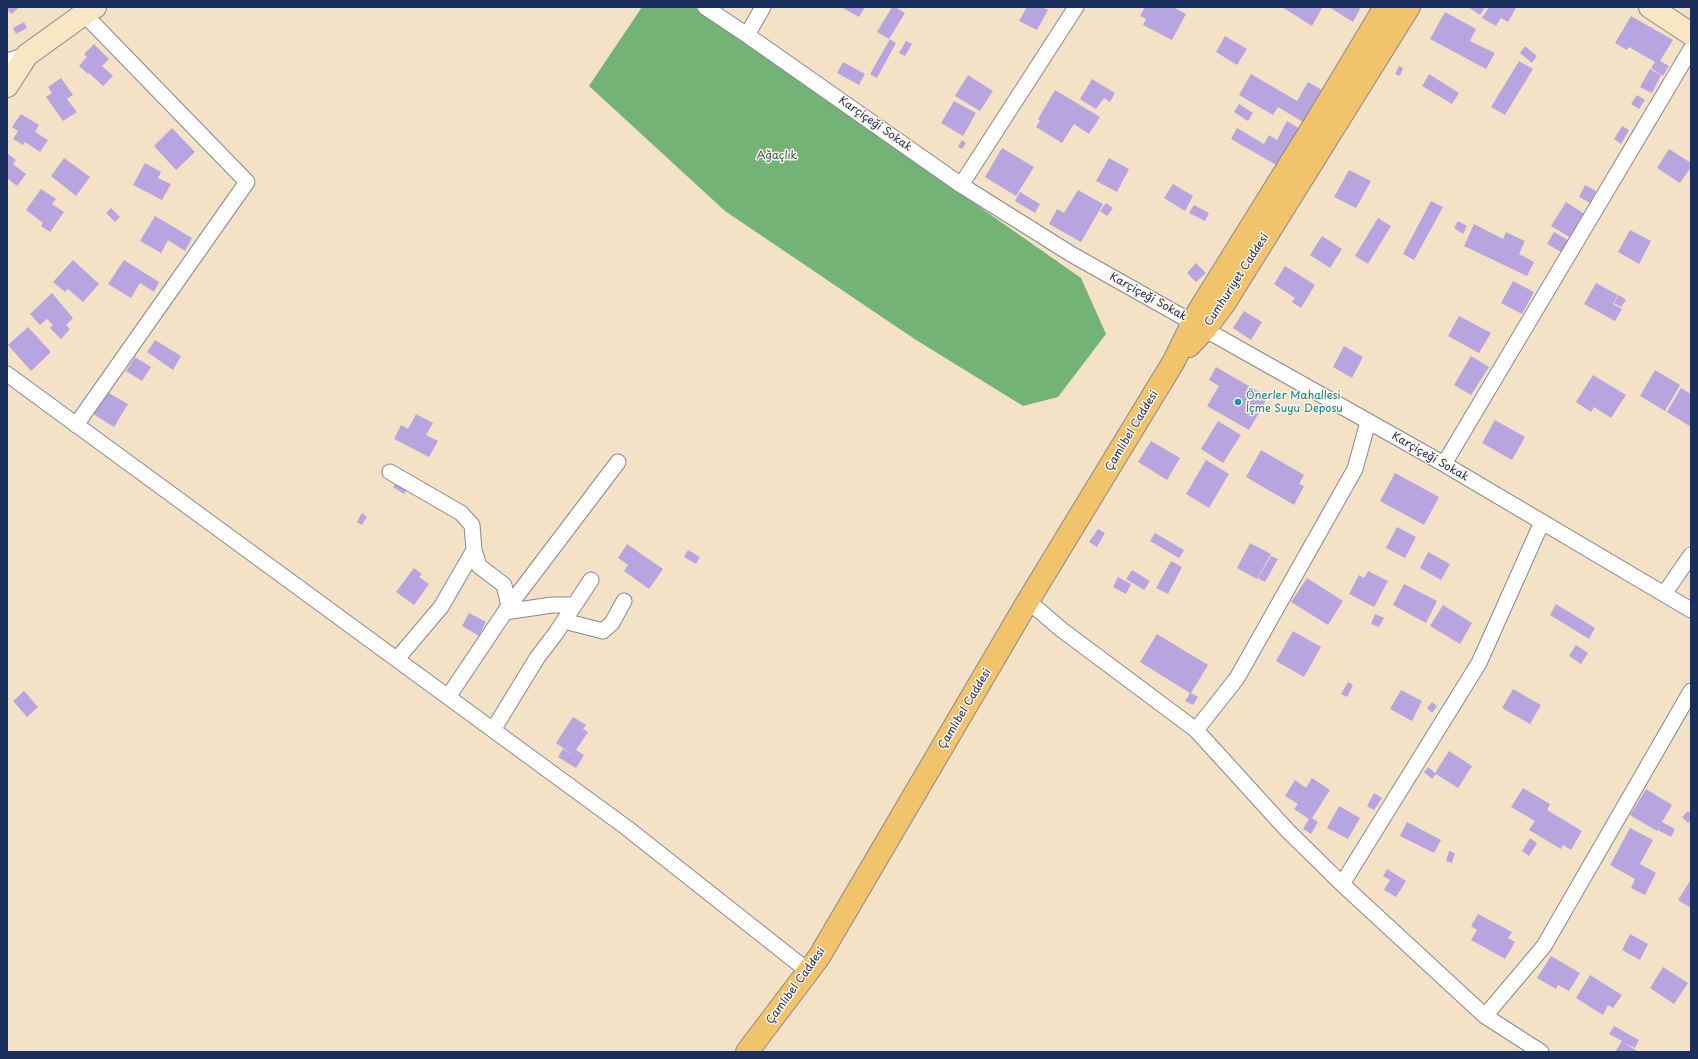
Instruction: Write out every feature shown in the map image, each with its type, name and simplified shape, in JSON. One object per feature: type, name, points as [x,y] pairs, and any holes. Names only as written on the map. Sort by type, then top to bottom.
[{"type":"main road","name":"Cumhuriyet Caddesi","points":[[1174,361],[1199,326],[1316,122],[1386,7]]},
{"type":"main road","name":"Cumhuriyet Caddesi","points":[[1199,326],[1224,304],[1409,7]]},
{"type":"main road","name":"Çamlıbel Caddesi","points":[[747,1052],[819,957],[1028,601],[1174,361]]},
{"type":"street","name":"Karçiçeği Sokak","points":[[705,7],[961,185],[1072,254],[1444,464],[1691,610]]},
{"type":"street","points":[[747,35],[763,7]]},
{"type":"street","points":[[961,185],[1076,7]]},
{"type":"street","points":[[1650,7],[1691,34]]},
{"type":"street","points":[[7,86],[17,58],[89,10],[247,182],[76,425]]},
{"type":"street","points":[[1444,464],[1691,49]]},
{"type":"street","points":[[7,374],[627,828],[808,971]]},
{"type":"street","points":[[1196,730],[1237,678],[1355,469],[1368,422]]},
{"type":"street","points":[[448,697],[507,609],[618,462]]},
{"type":"street","points":[[390,472],[461,513],[472,525],[474,550],[479,566],[504,585],[507,609]]},
{"type":"street","points":[[1342,884],[1479,663],[1542,522]]},
{"type":"street","points":[[397,659],[441,606],[474,550]]},
{"type":"street","points":[[1664,594],[1691,554]]},
{"type":"street","points":[[493,730],[537,658],[591,580]]},
{"type":"street","points":[[564,621],[603,631],[612,623],[624,601]]},
{"type":"street","points":[[1028,601],[1062,630],[1196,730],[1287,830],[1342,884],[1485,1016],[1541,1052]]},
{"type":"street","points":[[507,609],[552,605],[574,605]]},
{"type":"street","points":[[1485,1016],[1544,946],[1691,691]]},
{"type":"green space","name":"Ağaçlık","points":[[642,7],[694,7],[1081,278],[1106,334],[1058,397],[1023,406],[913,338],[725,211],[589,86]]},
{"type":"building","points":[[7,7],[19,7],[12,14],[7,10]]},
{"type":"building","points":[[841,7],[865,7],[859,17]]},
{"type":"building","points":[[892,7],[895,7],[905,13],[889,39],[877,32]]},
{"type":"building","points":[[1027,7],[1042,7],[1048,10],[1037,30],[1019,21]]},
{"type":"building","points":[[1145,7],[1173,7],[1186,14],[1172,40],[1143,25],[1146,19],[1140,16]]},
{"type":"building","points":[[1282,7],[1321,7],[1322,8],[1312,26]]},
{"type":"building","points":[[1329,7],[1361,7],[1353,22]]},
{"type":"building","points":[[1468,7],[1485,7],[1480,15]]},
{"type":"building","points":[[1489,7],[1516,8],[1508,22],[1501,18],[1496,26],[1482,18]]},
{"type":"building","points":[[1445,12],[1476,29],[1470,41],[1495,53],[1486,69],[1430,39]]},
{"type":"building","points":[[1631,16],[1673,40],[1660,61],[1669,66],[1663,76],[1651,68],[1655,62],[1629,47],[1627,50],[1615,43]]},
{"type":"building","points":[[24,22],[27,28],[16,34],[13,28]]},
{"type":"building","points":[[1225,36],[1247,49],[1237,65],[1216,52]]},
{"type":"building","points":[[890,39],[896,43],[877,78],[870,74]]},
{"type":"building","points":[[906,41],[912,44],[905,56],[899,53]]},
{"type":"building","points":[[94,44],[109,59],[102,66],[113,76],[103,86],[79,66],[87,57],[84,54]]},
{"type":"building","points":[[1525,46],[1537,56],[1532,63],[1520,53]]},
{"type":"building","points":[[1519,61],[1533,69],[1505,115],[1491,107]]},
{"type":"building","points":[[843,62],[865,74],[859,85],[837,73]]},
{"type":"building","points":[[1399,66],[1403,68],[1400,76],[1395,74]]},
{"type":"building","points":[[1650,69],[1661,75],[1652,93],[1640,87]]},
{"type":"building","points":[[1251,74],[1297,101],[1308,82],[1322,90],[1303,122],[1278,107],[1273,115],[1239,95]]},
{"type":"building","points":[[1429,74],[1459,93],[1452,104],[1422,86]]},
{"type":"building","points":[[968,75],[993,91],[980,111],[955,96]]},
{"type":"building","points":[[61,78],[73,95],[67,99],[77,112],[63,121],[46,97],[52,93],[48,87]]},
{"type":"building","points":[[1092,79],[1115,93],[1110,102],[1104,98],[1096,109],[1080,99]]},
{"type":"building","points":[[1055,90],[1100,117],[1089,134],[1074,124],[1062,143],[1036,127],[1040,121],[1038,119]]},
{"type":"building","points":[[1637,95],[1645,100],[1639,109],[1631,104]]},
{"type":"building","points":[[954,101],[976,113],[963,136],[941,123]]},
{"type":"building","points":[[1239,104],[1253,113],[1248,121],[1234,112]]},
{"type":"building","points":[[21,114],[39,125],[35,132],[48,140],[40,152],[25,142],[23,145],[13,139],[18,131],[12,127]]},
{"type":"building","points":[[1287,121],[1300,129],[1278,166],[1231,139],[1237,128],[1264,144],[1269,135],[1277,140]]},
{"type":"building","points":[[1622,126],[1629,130],[1621,144],[1614,139]]},
{"type":"building","points":[[172,128],[195,152],[176,170],[154,146]]},
{"type":"building","points":[[962,140],[966,143],[962,149],[958,147]]},
{"type":"building","points":[[1002,148],[1034,167],[1016,196],[985,177]]},
{"type":"building","points":[[1669,149],[1691,163],[1691,167],[1680,183],[1657,168]]},
{"type":"building","points":[[7,153],[16,160],[13,164],[26,174],[17,186],[7,178]]},
{"type":"building","points":[[64,158],[90,177],[76,196],[51,176]]},
{"type":"building","points":[[1109,158],[1129,169],[1117,192],[1096,181]]},
{"type":"building","points":[[145,163],[161,172],[158,178],[171,184],[162,200],[133,185]]},
{"type":"building","points":[[1349,170],[1371,181],[1356,208],[1334,197]]},
{"type":"building","points":[[1173,184],[1193,196],[1185,211],[1164,198]]},
{"type":"building","points":[[1585,185],[1596,191],[1590,203],[1579,197]]},
{"type":"building","points":[[41,189],[56,199],[52,204],[64,212],[50,232],[41,226],[43,223],[26,210]]},
{"type":"building","points":[[1078,190],[1103,204],[1081,242],[1049,224],[1057,209],[1064,213]]},
{"type":"building","points":[[1020,192],[1040,204],[1035,213],[1015,201]]},
{"type":"building","points":[[1431,201],[1443,207],[1414,260],[1403,254]]},
{"type":"building","points":[[1566,202],[1586,215],[1571,238],[1551,226]]},
{"type":"building","points":[[1106,203],[1113,208],[1107,216],[1100,211]]},
{"type":"building","points":[[1194,205],[1209,213],[1205,221],[1189,213]]},
{"type":"building","points":[[111,208],[120,217],[115,222],[106,213]]},
{"type":"building","points":[[155,216],[192,238],[185,251],[168,240],[161,253],[140,241]]},
{"type":"building","points":[[1378,218],[1391,226],[1368,264],[1355,256]]},
{"type":"building","points":[[1458,221],[1467,226],[1463,234],[1454,228]]},
{"type":"building","points":[[1474,224],[1503,239],[1506,232],[1525,241],[1519,254],[1534,262],[1527,276],[1464,246]]},
{"type":"building","points":[[1630,230],[1651,241],[1639,264],[1618,252]]},
{"type":"building","points":[[1554,232],[1568,240],[1561,252],[1547,244]]},
{"type":"building","points":[[1322,236],[1342,249],[1330,268],[1310,255]]},
{"type":"building","points":[[73,260],[99,284],[83,302],[68,289],[65,292],[53,282]]},
{"type":"building","points":[[124,260],[159,282],[154,292],[140,283],[131,298],[108,284]]},
{"type":"building","points":[[1196,263],[1206,273],[1196,282],[1187,273]]},
{"type":"building","points":[[1285,266],[1315,285],[1301,308],[1292,302],[1295,298],[1274,284]]},
{"type":"building","points":[[1513,281],[1534,292],[1522,314],[1501,303]]},
{"type":"building","points":[[1596,283],[1618,295],[1613,304],[1622,309],[1615,321],[1584,304]]},
{"type":"building","points":[[52,293],[73,318],[66,325],[70,329],[61,339],[50,328],[53,325],[47,319],[40,325],[30,314]]},
{"type":"building","points":[[1619,295],[1626,300],[1621,307],[1614,303]]},
{"type":"building","points":[[1244,311],[1262,322],[1251,340],[1233,328]]},
{"type":"building","points":[[1459,316],[1491,333],[1479,353],[1448,336]]},
{"type":"building","points":[[28,327],[51,352],[31,371],[8,345]]},
{"type":"building","points":[[155,340],[181,356],[173,370],[147,352]]},
{"type":"building","points":[[1344,346],[1363,357],[1352,378],[1333,367]]},
{"type":"building","points":[[1471,356],[1489,367],[1471,395],[1454,385]]},
{"type":"building","points":[[135,357],[151,367],[142,381],[126,371]]},
{"type":"building","name":"Önerler Mahallesi İçme Suyu Deposu","points":[[1216,367],[1268,397],[1249,430],[1207,406],[1219,386],[1209,380]]},
{"type":"building","points":[[1655,370],[1680,385],[1665,411],[1640,396]]},
{"type":"building","points":[[1593,375],[1626,395],[1611,418],[1594,407],[1591,412],[1576,402]]},
{"type":"building","points":[[1681,388],[1691,394],[1691,427],[1667,412]]},
{"type":"building","points":[[107,392],[128,404],[114,427],[93,414]]},
{"type":"building","points":[[416,414],[433,423],[426,435],[438,441],[429,457],[394,439],[401,425],[408,429]]},
{"type":"building","points":[[1495,420],[1525,437],[1512,460],[1482,443]]},
{"type":"building","points":[[1218,421],[1241,435],[1223,463],[1201,449]]},
{"type":"building","points":[[1151,441],[1180,458],[1167,480],[1138,462]]},
{"type":"building","points":[[1261,450],[1304,475],[1299,484],[1304,486],[1294,505],[1246,477]]},
{"type":"building","points":[[1206,460],[1229,474],[1209,508],[1186,494]]},
{"type":"building","points":[[1395,473],[1439,497],[1424,525],[1380,501]]},
{"type":"building","points":[[397,482],[407,488],[404,494],[393,487]]},
{"type":"building","points":[[362,513],[367,517],[362,525],[357,522]]},
{"type":"building","points":[[1397,527],[1416,537],[1405,558],[1386,548]]},
{"type":"building","points":[[1098,529],[1105,533],[1097,547],[1089,542]]},
{"type":"building","points":[[1155,533],[1184,550],[1179,558],[1150,541]]},
{"type":"building","points":[[1250,543],[1271,554],[1257,579],[1237,568]]},
{"type":"building","points":[[627,544],[663,569],[649,589],[624,571],[628,565],[618,558]]},
{"type":"building","points":[[688,550],[700,557],[696,564],[684,557]]},
{"type":"building","points":[[1428,552],[1450,564],[1441,580],[1420,568]]},
{"type":"building","points":[[1271,556],[1278,559],[1265,582],[1258,578]]},
{"type":"building","points":[[1171,561],[1182,567],[1168,594],[1156,588]]},
{"type":"building","points":[[414,568],[422,574],[419,577],[429,584],[414,605],[396,592]]},
{"type":"building","points":[[1132,570],[1150,581],[1144,590],[1126,579]]},
{"type":"building","points":[[1368,571],[1388,581],[1374,607],[1349,594],[1359,575],[1364,578]]},
{"type":"building","points":[[1118,577],[1131,584],[1126,594],[1113,587]]},
{"type":"building","points":[[1307,578],[1343,601],[1328,625],[1291,602]]},
{"type":"building","points":[[1404,584],[1437,601],[1426,623],[1393,605]]},
{"type":"building","points":[[1556,604],[1595,628],[1589,639],[1550,615]]},
{"type":"building","points":[[1443,605],[1472,623],[1460,644],[1430,626]]},
{"type":"building","points":[[469,613],[486,622],[479,636],[462,626]]},
{"type":"building","points":[[1375,614],[1384,618],[1379,627],[1371,624]]},
{"type":"building","points":[[1293,631],[1321,647],[1304,677],[1276,661]]},
{"type":"building","points":[[1157,634],[1208,665],[1191,693],[1198,697],[1193,705],[1185,701],[1190,693],[1140,662]]},
{"type":"building","points":[[1576,645],[1588,653],[1581,664],[1569,656]]},
{"type":"building","points":[[1348,682],[1353,685],[1347,697],[1341,694]]},
{"type":"building","points":[[1513,689],[1541,705],[1530,724],[1502,708]]},
{"type":"building","points":[[1401,690],[1422,701],[1412,721],[1390,709]]},
{"type":"building","points":[[24,691],[38,707],[27,717],[13,701]]},
{"type":"building","points":[[1432,702],[1437,706],[1432,713],[1427,708]]},
{"type":"building","points":[[573,717],[586,725],[583,729],[588,732],[576,750],[584,755],[576,768],[558,757],[563,749],[573,755],[556,743]]},
{"type":"building","points":[[1449,751],[1472,766],[1458,788],[1436,774],[1432,779],[1424,772],[1428,767],[1435,773]]},
{"type":"building","points":[[1312,778],[1330,790],[1312,818],[1318,822],[1311,834],[1303,829],[1309,819],[1294,809],[1298,804],[1285,796],[1295,780],[1306,788]]},
{"type":"building","points":[[1523,788],[1550,804],[1547,810],[1582,831],[1571,850],[1563,845],[1561,849],[1529,830],[1535,821],[1511,807]]},
{"type":"building","points":[[1646,789],[1672,805],[1662,822],[1675,829],[1671,837],[1658,830],[1660,825],[1657,831],[1630,815]]},
{"type":"building","points":[[1374,793],[1382,798],[1374,810],[1367,806]]},
{"type":"building","points":[[1339,806],[1360,818],[1348,839],[1327,828]]},
{"type":"building","points":[[1688,811],[1691,813],[1691,820],[1688,823],[1682,817]]},
{"type":"building","points":[[1407,822],[1441,840],[1434,853],[1400,836]]},
{"type":"building","points":[[1630,828],[1653,840],[1640,864],[1656,873],[1645,895],[1631,888],[1635,879],[1610,865]]},
{"type":"building","points":[[1530,838],[1537,843],[1529,856],[1522,851]]},
{"type":"building","points":[[1449,851],[1455,853],[1452,863],[1446,861]]},
{"type":"building","points":[[1387,869],[1406,881],[1396,897],[1384,890],[1390,880],[1383,876]]},
{"type":"building","points":[[1691,879],[1691,908],[1678,900]]},
{"type":"building","points":[[1478,914],[1512,932],[1508,938],[1515,942],[1505,959],[1471,940],[1477,930],[1471,926]]},
{"type":"building","points":[[1630,934],[1648,944],[1640,960],[1622,950]]},
{"type":"building","points":[[1551,956],[1580,973],[1569,991],[1558,985],[1556,989],[1537,978]]},
{"type":"building","points":[[1663,967],[1688,983],[1674,1004],[1650,988]]},
{"type":"building","points":[[1590,975],[1622,995],[1613,1008],[1608,1005],[1603,1015],[1576,998]]},
{"type":"building","points":[[1614,1026],[1639,1040],[1635,1048],[1624,1043],[1639,1052],[1615,1052],[1622,1041],[1609,1034]]},
{"type":"place","name":"Önerler Mahallesi İçme Suyu Deposu","points":[[1238,402]]}]
